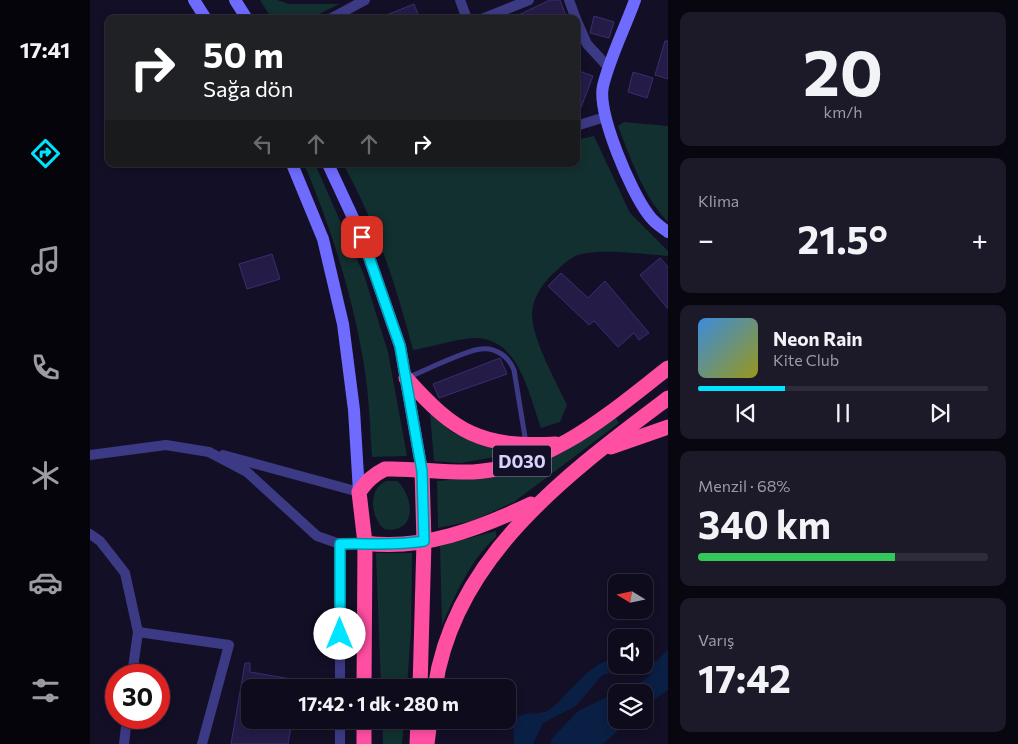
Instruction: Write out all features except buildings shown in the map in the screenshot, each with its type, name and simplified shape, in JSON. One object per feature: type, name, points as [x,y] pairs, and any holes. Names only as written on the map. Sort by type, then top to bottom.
[{"type":"highway","name":"D030","points":[[359,492],[374,474],[385,469],[473,472],[501,468],[543,454],[565,444],[603,418],[668,368]]},
{"type":"highway","points":[[406,378],[443,416],[472,435],[508,445],[565,444]]},
{"type":"highway","name":"D030","points":[[436,679],[438,667],[461,605],[494,554],[540,500],[600,450],[668,398]]},
{"type":"highway","points":[[600,450],[668,427]]},
{"type":"highway","points":[[420,679],[424,541],[422,471]]},
{"type":"highway","points":[[359,492],[365,543],[364,679]]},
{"type":"highway","points":[[365,543],[381,545],[424,541],[488,524],[540,500]]},
{"type":"highway","points":[[364,729],[364,744]]},
{"type":"highway","points":[[417,744],[418,729]]},
{"type":"highway","points":[[427,744],[429,729]]},
{"type":"main road","points":[[194,0],[203,15]]},
{"type":"main road","points":[[235,0],[244,15]]},
{"type":"main road","points":[[635,0],[603,87],[605,117],[614,143],[641,204],[648,216],[668,232]]},
{"type":"main road","points":[[293,167],[322,239],[343,324],[354,410],[359,492]]},
{"type":"main road","points":[[329,167],[362,237],[400,346],[422,471]]},
{"type":"street","points":[[337,15],[365,0]]},
{"type":"street","points":[[460,0],[466,15]]},
{"type":"street","points":[[492,15],[529,0]]},
{"type":"street","points":[[569,0],[575,15]]},
{"type":"street","points":[[580,28],[587,44],[609,68]]},
{"type":"street","points":[[580,125],[605,117]]},
{"type":"street","points":[[90,455],[166,445],[254,462],[359,492]]},
{"type":"street","points":[[209,452],[247,472],[317,536],[340,544],[365,543]]},
{"type":"street","points":[[90,534],[100,541],[125,573],[138,632],[134,664]]},
{"type":"street","points":[[340,544],[340,679]]},
{"type":"street","points":[[138,632],[229,645],[202,744]]},
{"type":"street","points":[[124,744],[126,729]]},
{"type":"street","points":[[340,729],[340,744]]},
{"type":"lane","points":[[406,378],[480,349],[499,352],[511,362],[514,370],[527,446]]},
{"type":"green space","points":[[260,0],[277,0],[289,4],[339,4],[317,15],[269,15]]},
{"type":"green space","points":[[624,122],[668,126],[668,222],[651,201],[633,164],[618,126]]},
{"type":"green space","points":[[594,136],[630,213],[668,251],[668,256],[613,252],[581,254],[567,261],[543,284],[533,307],[533,324],[545,360],[567,405],[560,422],[541,428],[520,370],[512,357],[502,347],[489,340],[474,338],[413,350],[400,302],[384,255],[355,186],[345,167],[580,167],[580,139]]},
{"type":"green space","points":[[305,167],[316,167],[364,275],[388,352],[407,456],[372,457],[366,376],[354,314],[323,212]]},
{"type":"green space","points":[[430,413],[452,432],[500,451],[501,456],[460,463],[434,461]]},
{"type":"green space","points":[[615,417],[619,423],[514,502],[472,521],[438,528],[437,481],[487,477]]},
{"type":"green space","points":[[386,481],[397,481],[407,496],[409,505],[410,513],[407,521],[395,529],[384,529],[376,518],[374,511],[373,504],[376,490]]},
{"type":"green space","points":[[496,531],[496,537],[479,556],[464,578],[442,625],[440,546]]},
{"type":"green space","points":[[376,553],[412,553],[411,630],[408,679],[381,679]]},
{"type":"green space","points":[[382,729],[403,729],[402,744],[383,744]]},
{"type":"water","points":[[668,649],[668,690],[653,701],[653,684],[638,684],[651,675],[646,674],[653,674],[653,661],[657,661]]},
{"type":"water","points":[[608,660],[608,674],[602,675],[576,706],[543,723],[533,744],[514,744],[513,729],[516,729],[517,717],[549,710],[588,672]]},
{"type":"water","points":[[608,711],[608,729],[619,729],[603,744],[574,744]]},
{"type":"waterway","points":[[561,744],[584,720],[608,708]]},
{"type":"route","points":[[340,634],[340,544],[365,543],[381,545],[408,544],[424,541],[422,471],[400,346],[362,237]]}]
